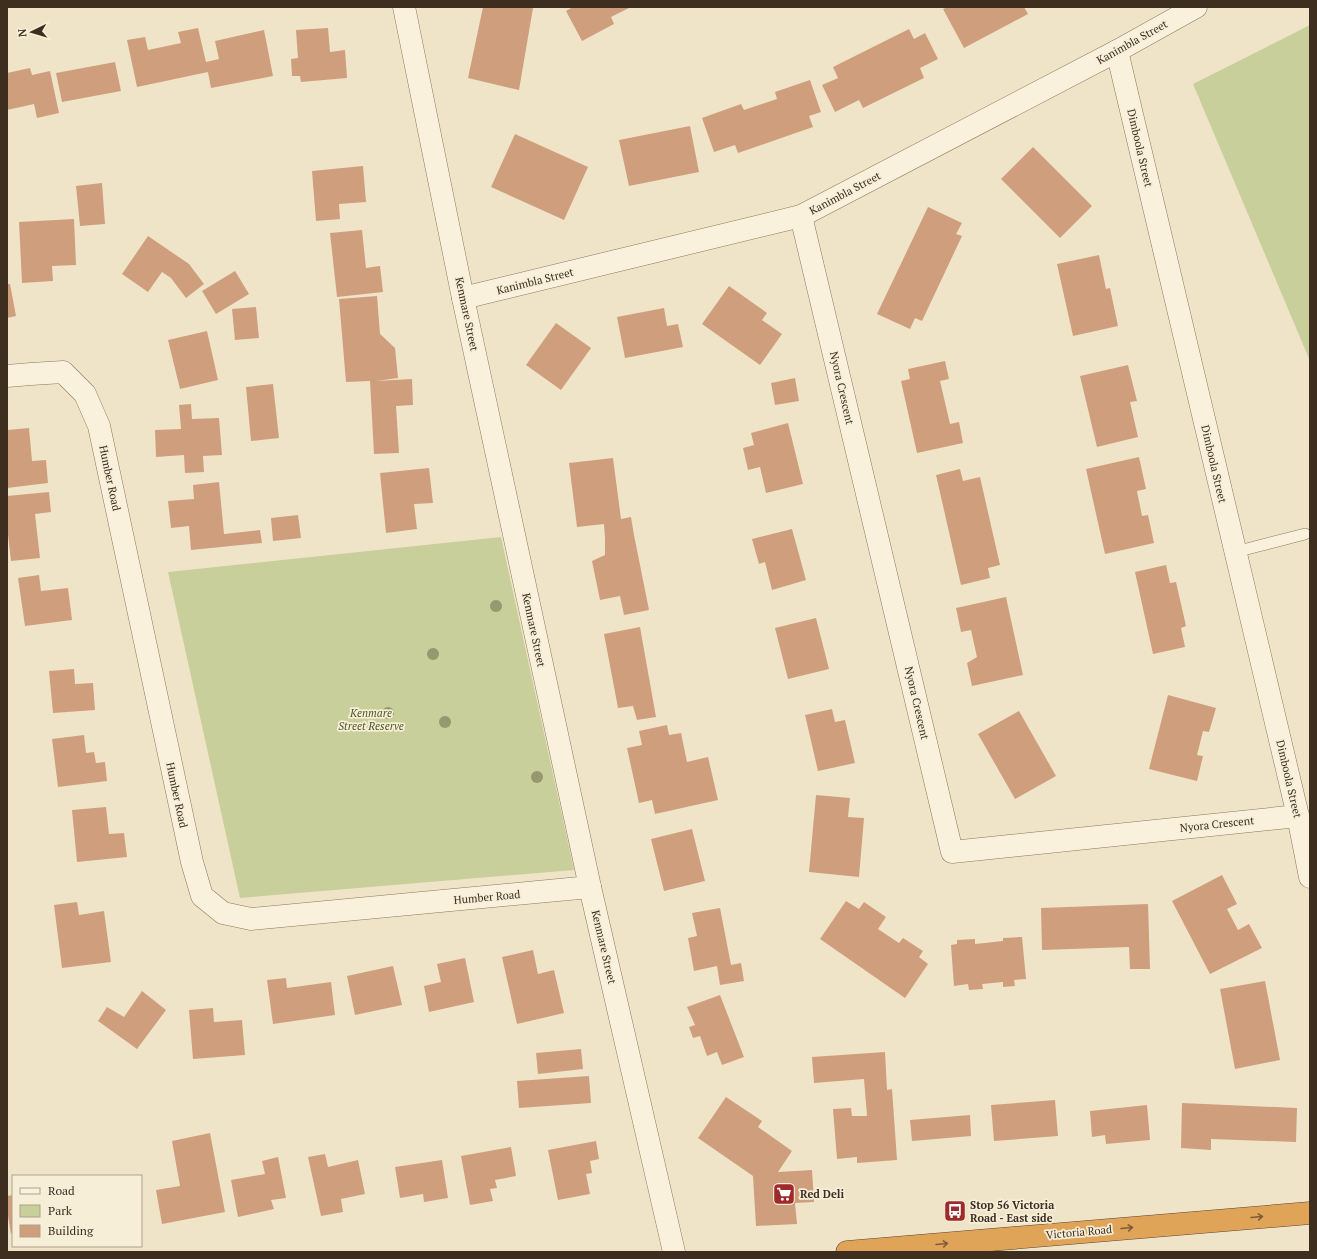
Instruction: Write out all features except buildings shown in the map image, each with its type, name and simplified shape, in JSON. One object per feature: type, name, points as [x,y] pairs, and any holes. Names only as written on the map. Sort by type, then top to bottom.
[{"type":"highway","name":"Victoria Road","points":[[847,1252],[1310,1213]]},
{"type":"street","name":"Kenmare Street","points":[[404,7],[463,298],[590,887],[674,1252]]},
{"type":"street","name":"Kanimbla Street","points":[[463,298],[801,216],[1117,51],[1196,7]]},
{"type":"street","name":"Dimboola Street","points":[[1117,51],[1298,816],[1310,877]]},
{"type":"street","name":"Nyora Crescent","points":[[801,216],[952,852],[1298,816]]},
{"type":"street","name":"Humber Road","points":[[7,376],[63,372],[85,394],[99,426],[190,855],[202,896],[223,913],[251,919],[590,887]]},
{"type":"lane","points":[[1235,552],[1305,534]]},
{"type":"green space","points":[[1310,25],[1310,361],[1193,84]]},
{"type":"green space","name":"Kenmare Street Reserve","points":[[501,537],[574,870],[240,898],[168,572]]},
{"type":"place","name":"Red Deli","points":[[784,1194]]},
{"type":"place","name":"Stop 56 Victoria Road - East side","points":[[955,1211]]}]
